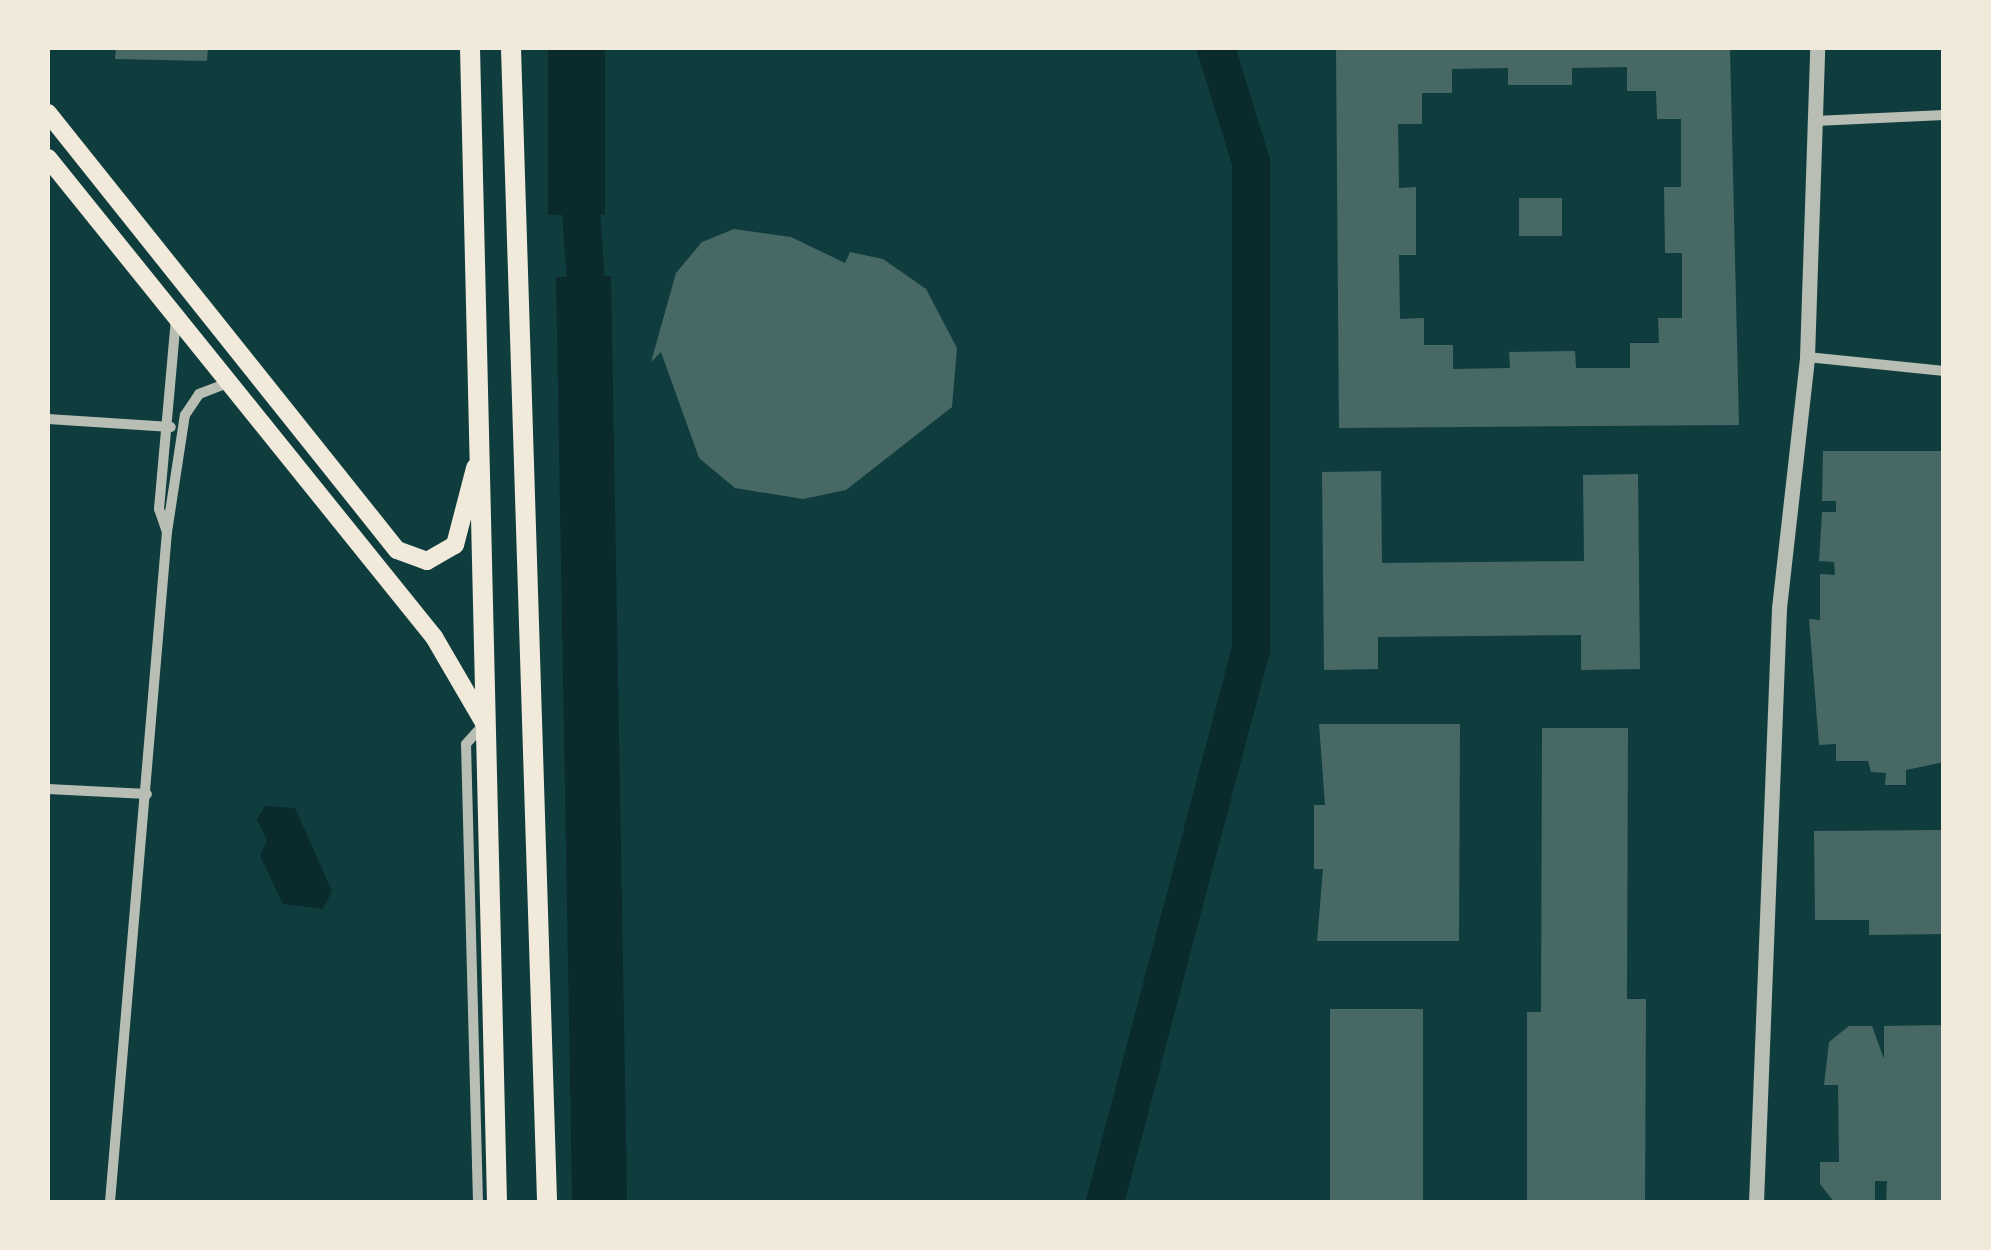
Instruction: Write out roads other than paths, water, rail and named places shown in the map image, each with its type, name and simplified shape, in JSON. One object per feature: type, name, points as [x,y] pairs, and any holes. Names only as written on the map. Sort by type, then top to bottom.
[{"type":"highway","points":[[470,48],[476,463],[497,1202]]},
{"type":"highway","points":[[511,48],[547,1202]]},
{"type":"main road","points":[[48,113],[398,550],[427,561],[455,546],[476,463]]},
{"type":"main road","points":[[48,158],[441,647],[484,724]]},
{"type":"street","points":[[1756,1202],[1779,608],[1807,357],[1818,48]]},
{"type":"street","points":[[1815,121],[1944,115]]},
{"type":"street","points":[[167,532],[160,509],[176,317]]},
{"type":"street","points":[[1807,357],[1944,371]]},
{"type":"street","points":[[110,1202],[167,532],[183,428],[199,394],[228,383]]},
{"type":"street","points":[[48,419],[183,428]]},
{"type":"street","points":[[478,1202],[466,744],[484,724]]},
{"type":"street","points":[[48,788],[147,794]]},
{"type":"water","points":[[548,48],[605,48],[605,215],[548,215]]},
{"type":"water","points":[[611,276],[627,1202],[572,1202],[556,277]]},
{"type":"water","points":[[265,806],[295,808],[332,891],[323,909],[283,904],[260,856],[267,840],[257,820]]},
{"type":"waterway","points":[[1105,1202],[1251,649],[1251,162],[1216,48]]},
{"type":"waterway","points":[[578,166],[589,326]]}]
